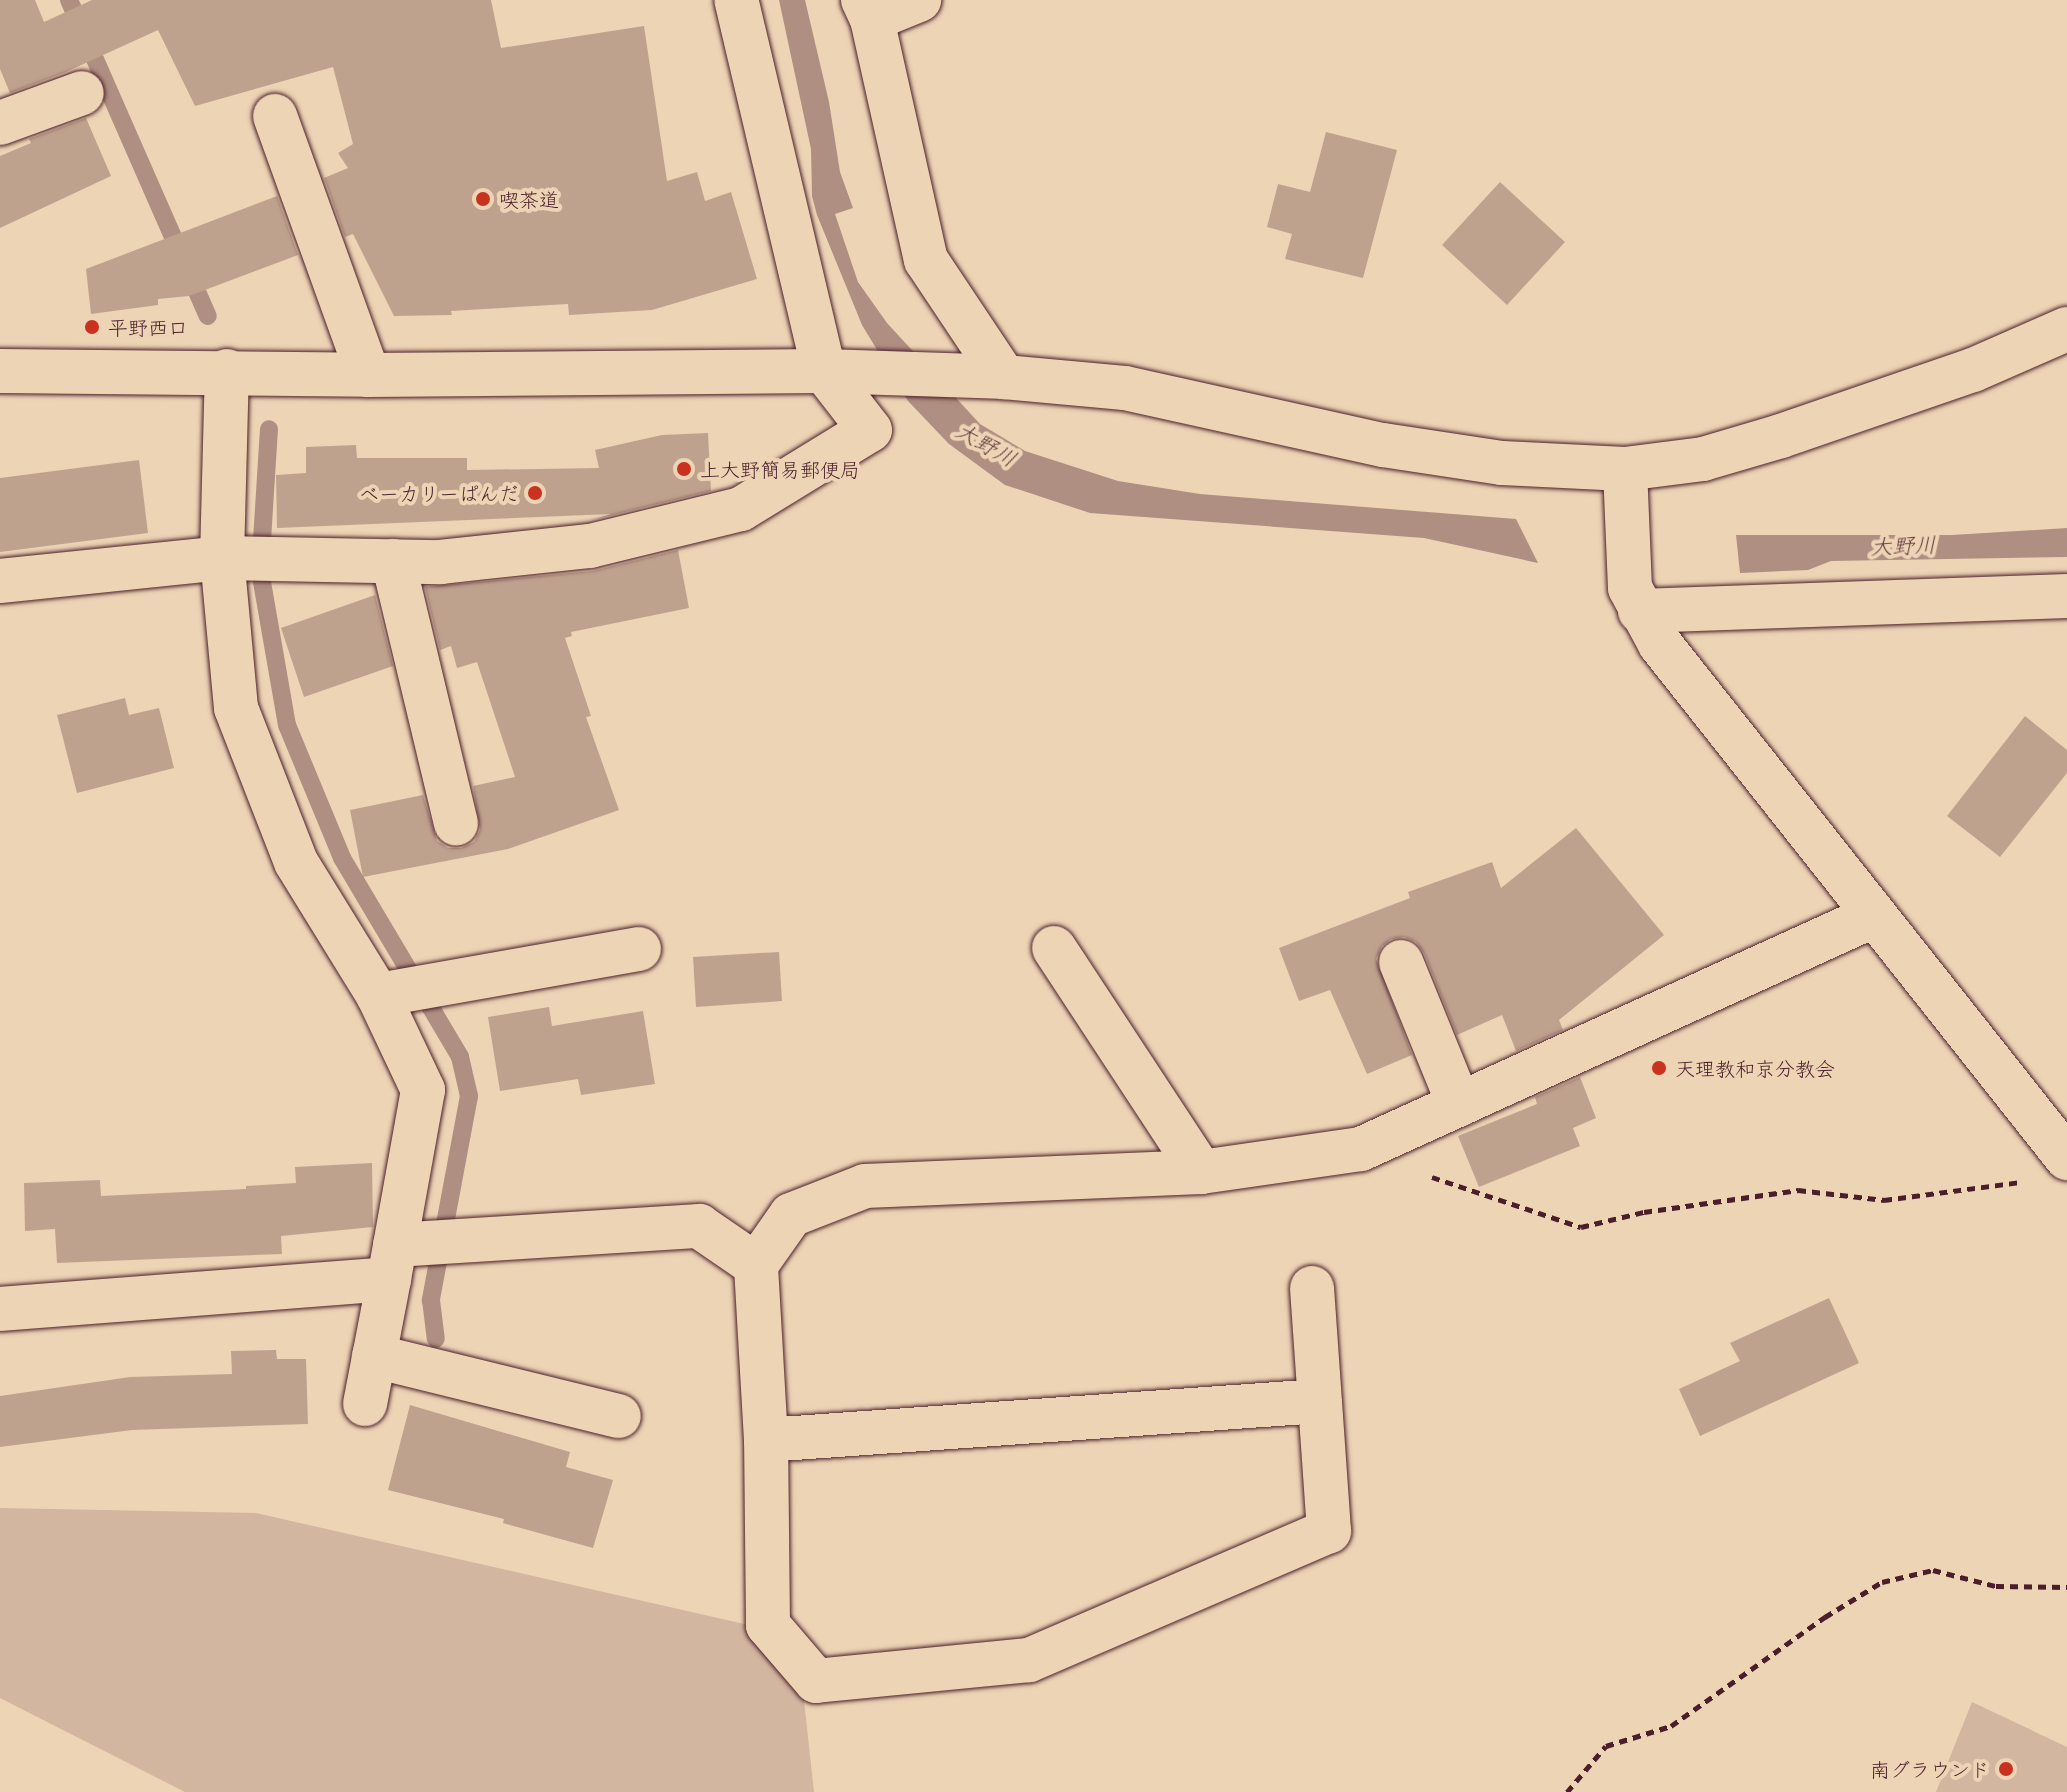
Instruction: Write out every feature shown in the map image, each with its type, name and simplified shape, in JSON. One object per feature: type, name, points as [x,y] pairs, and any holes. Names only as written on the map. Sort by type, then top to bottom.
[{"type":"street","points":[[0,581],[222,558],[440,562],[590,546],[741,509],[870,430],[824,371],[736,0]]},
{"type":"street","points":[[919,0],[868,9],[926,260],[1004,377]]},
{"type":"street","points":[[0,123],[82,93]]},
{"type":"street","points":[[275,116],[368,375]]},
{"type":"street","points":[[0,371],[227,371],[368,375],[824,371],[1004,377],[1125,388],[1383,445],[1502,463],[1625,469],[1703,459],[1781,436],[2060,341]]},
{"type":"street","points":[[227,371],[222,558],[236,708],[296,862],[378,995],[423,1090],[365,1404]]},
{"type":"street","points":[[1625,469],[1630,588],[1660,644],[2067,1158]]},
{"type":"street","points":[[393,561],[456,824]]},
{"type":"street","points":[[1640,611],[2067,596]]},
{"type":"street","points":[[1312,1288],[1329,1531],[1029,1660],[816,1681],[768,1625],[766,1440],[756,1265],[791,1215],[865,1186],[1201,1172],[1361,1149],[1873,916]]},
{"type":"street","points":[[1054,948],[1201,1172]]},
{"type":"street","points":[[378,995],[639,949]]},
{"type":"street","points":[[1401,962],[1459,1105]]},
{"type":"street","points":[[0,1309],[699,1226],[756,1265]]},
{"type":"street","points":[[374,1356],[619,1416]]},
{"type":"street","points":[[766,1440],[1320,1401]]},
{"type":"path","points":[[1361,1149],[1467,1190],[1581,1227],[1644,1212],[1798,1190],[1884,1200],[2022,1181]]},
{"type":"path","points":[[1567,1792],[1606,1746],[1671,1726],[1825,1617],[1882,1582],[1933,1570],[1996,1586],[2067,1587]]},
{"type":"shaded area","points":[[0,1508],[256,1513],[797,1636],[814,1792],[185,1792],[0,1698]]},
{"type":"shaded area","name":"南グラウンド","points":[[1972,1702],[2067,1747],[2067,1792],[1936,1792]]},
{"type":"water","name":"大野川","points":[[779,0],[805,0],[829,102],[840,172],[853,208],[835,214],[858,282],[887,323],[980,424],[1025,451],[1118,481],[1200,494],[1516,519],[1538,563],[1424,538],[1090,513],[1005,485],[949,444],[908,401],[862,325],[817,215],[812,196],[811,149]]},
{"type":"water","name":"大野川","points":[[2067,528],[2067,557],[1831,561],[1808,570],[1740,573],[1736,535],[1952,535]]},
{"type":"building","points":[[0,0],[35,0],[44,22],[92,0],[491,0],[501,48],[644,26],[667,181],[697,172],[705,201],[731,192],[757,279],[652,310],[569,315],[568,304],[451,311],[452,315],[394,316],[353,234],[345,237],[324,178],[348,168],[338,153],[353,144],[333,67],[195,106],[158,30],[66,72],[10,93],[0,69]]},
{"type":"building","points":[[86,118],[111,176],[0,228],[0,156],[31,143],[29,139]]},
{"type":"building","points":[[1326,132],[1397,150],[1363,278],[1285,259],[1292,234],[1267,227],[1278,184],[1310,192]]},
{"type":"building","points":[[1500,182],[1565,242],[1507,305],[1442,245]]},
{"type":"building","points":[[277,196],[298,255],[189,296],[158,299],[158,305],[91,314],[86,269]]},
{"type":"building","points":[[708,433],[711,491],[596,519],[611,514],[277,528],[276,475],[306,473],[306,447],[356,445],[357,458],[467,458],[467,470],[599,468],[595,450],[662,435]]},
{"type":"building","points":[[139,460],[148,533],[0,552],[0,478]]},
{"type":"building","points":[[678,550],[689,608],[571,632],[572,636],[565,638],[591,716],[586,717],[619,810],[508,849],[363,877],[350,810],[423,795],[437,841],[448,848],[461,848],[474,842],[480,830],[473,786],[515,777],[477,662],[457,668],[451,646],[440,650],[425,587],[593,571]]},
{"type":"building","points":[[375,595],[393,666],[304,697],[281,628]]},
{"type":"building","points":[[125,698],[129,715],[159,708],[174,768],[77,793],[57,715]]},
{"type":"building","points":[[2025,716],[2067,750],[2067,773],[2000,857],[1947,816]]},
{"type":"building","points":[[1576,828],[1664,935],[1559,1020],[1563,1030],[1516,1051],[1502,1015],[1457,1035],[1424,953],[1416,942],[1404,937],[1391,939],[1382,946],[1376,959],[1412,1055],[1367,1074],[1330,990],[1299,1001],[1279,948],[1410,898],[1408,892],[1492,862],[1501,888]]},
{"type":"building","points":[[779,952],[782,1001],[696,1007],[693,957]]},
{"type":"building","points":[[549,1007],[552,1026],[643,1011],[655,1084],[581,1095],[578,1079],[500,1091],[488,1017]]},
{"type":"building","points":[[1580,1077],[1596,1118],[1573,1128],[1580,1146],[1479,1187],[1458,1136],[1537,1104],[1535,1097]]},
{"type":"building","points":[[372,1163],[373,1227],[281,1236],[282,1254],[57,1263],[55,1229],[25,1231],[24,1183],[100,1180],[101,1196],[246,1189],[246,1186],[296,1183],[295,1167]]},
{"type":"building","points":[[1829,1298],[1859,1363],[1700,1436],[1679,1389],[1740,1361],[1730,1343]]},
{"type":"building","points":[[276,1350],[277,1359],[306,1359],[308,1424],[132,1430],[0,1447],[0,1396],[130,1377],[232,1374],[231,1351]]},
{"type":"building","points":[[410,1405],[570,1452],[566,1467],[613,1480],[593,1548],[503,1523],[504,1519],[388,1490]]},
{"type":"waterway","points":[[69,0],[208,316]]},
{"type":"waterway","points":[[262,540],[269,429]]},
{"type":"waterway","points":[[262,582],[287,725],[342,858],[460,1057],[469,1096],[431,1300],[436,1339]]},
{"type":"place","name":"喫茶道","points":[[483,199]]},
{"type":"place","name":"平野西口","points":[[92,327]]},
{"type":"place","name":"上大野簡易郵便局","points":[[684,469]]},
{"type":"place","name":"ベーカリーぱんだ","points":[[535,493]]},
{"type":"place","name":"天理教和京分教会","points":[[1659,1068]]},
{"type":"place","name":"南グラウンド","points":[[2006,1769]]}]
